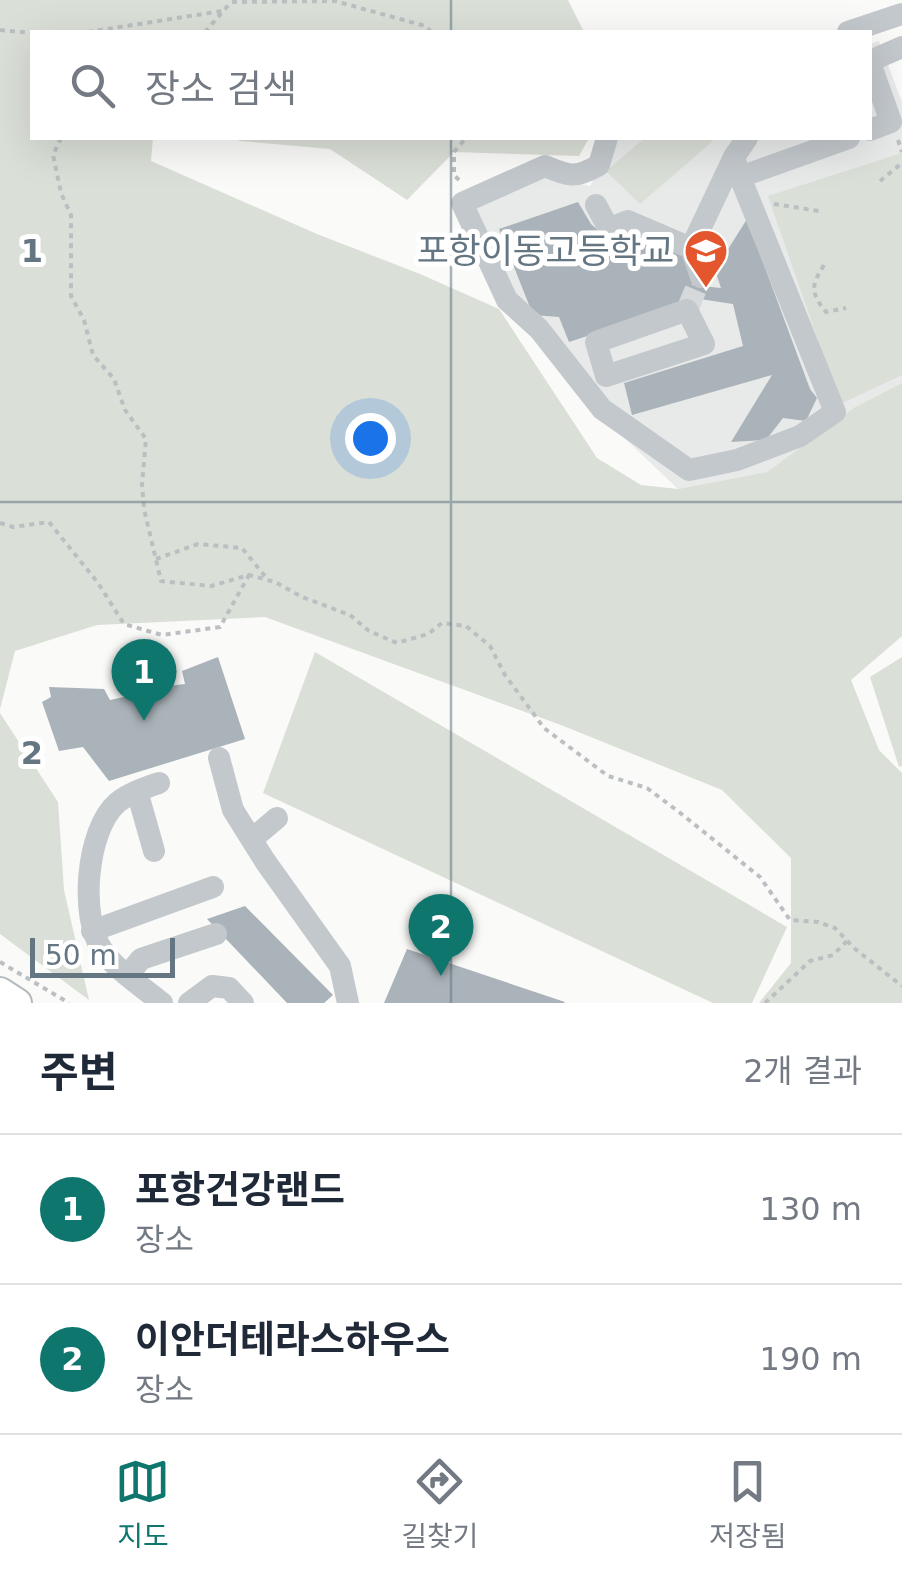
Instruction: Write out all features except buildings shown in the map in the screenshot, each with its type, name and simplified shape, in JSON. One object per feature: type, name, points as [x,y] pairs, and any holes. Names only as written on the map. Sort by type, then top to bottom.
[{"type":"main road","points":[[0,992],[18,1003]]},
{"type":"street","points":[[852,30],[894,10]]},
{"type":"street","points":[[872,61],[902,48]]},
{"type":"street","points":[[872,68],[891,122],[872,129]]},
{"type":"street","points":[[606,140],[599,165],[583,174],[568,175],[544,166],[462,203],[506,300],[539,329],[602,409],[689,470],[737,460],[800,436],[836,412],[741,157]]},
{"type":"street","points":[[741,157],[838,140]]},
{"type":"street","points":[[691,248],[741,157]]},
{"type":"street","points":[[596,205],[608,229],[628,221],[691,248],[701,277]]},
{"type":"street","points":[[219,758],[233,810],[340,966],[348,1003]]},
{"type":"street","points":[[154,851],[148,787],[117,803],[105,818],[92,855],[89,900],[92,931],[104,952],[162,1003]]},
{"type":"street","points":[[252,839],[278,818]]},
{"type":"street","points":[[92,931],[214,888]]},
{"type":"street","points":[[128,974],[141,960],[216,934]]},
{"type":"street","points":[[189,1003],[212,986],[229,988],[243,1003]]},
{"type":"path","points":[[207,30],[233,1],[335,1],[429,30]]},
{"type":"path","points":[[101,30],[222,11]]},
{"type":"path","points":[[0,30],[30,33]]},
{"type":"path","points":[[60,140],[53,155],[70,214],[72,296],[84,320],[93,355],[114,378],[125,410],[146,439],[144,509],[161,581],[211,586],[249,576],[268,580],[350,615],[369,631],[396,643],[428,634],[442,623],[466,626],[490,646],[505,676],[544,728],[608,776],[647,788],[679,812],[760,877],[790,920],[836,928],[902,986]]},
{"type":"path","points":[[464,140],[454,152],[454,175],[476,198]]},
{"type":"path","points":[[880,181],[902,163]]},
{"type":"path","points":[[778,204],[819,211]]},
{"type":"path","points":[[824,264],[814,282],[814,298],[826,312],[846,308]]},
{"type":"path","points":[[0,524],[13,528],[48,522],[98,583],[124,624],[162,635],[220,627],[249,576]]},
{"type":"path","points":[[156,558],[198,544],[242,548],[268,580]]},
{"type":"path","points":[[766,1003],[810,961],[833,955],[847,941]]},
{"type":"path","points":[[0,962],[70,1003]]},
{"type":"shaded area","points":[[0,0],[568,0],[583,30],[30,30],[30,140],[153,140],[151,161],[499,309],[597,458],[641,485],[678,489],[767,472],[855,407],[902,383],[902,636],[851,680],[879,750],[902,773],[902,1003],[759,1003],[791,963],[791,858],[722,790],[561,725],[265,617],[97,625],[15,651],[0,709]]},
{"type":"shaded area","name":"포항이동고등학교","points":[[879,41],[902,102],[902,383],[855,407],[767,472],[678,489],[598,413],[524,321],[472,206],[546,177],[590,186],[614,140],[872,140],[872,43]]},
{"type":"shaded area","points":[[237,140],[588,140],[579,156],[454,152],[407,200],[330,149]]},
{"type":"shaded area","points":[[643,140],[713,141],[640,204],[606,171]]},
{"type":"shaded area","points":[[902,153],[902,375],[840,404],[768,196]]},
{"type":"shaded area","points":[[315,652],[787,927],[752,1003],[713,1003],[263,793]]},
{"type":"shaded area","points":[[902,657],[902,766],[899,767],[870,677]]},
{"type":"shaded area","points":[[0,713],[58,802],[64,890],[89,1000],[0,934]]},
{"type":"tunnel","points":[[687,310],[701,277]]},
{"type":"place","name":"포항이동고등학교","points":[[706,289]]},
{"type":"place","name":"포항건강랜드","points":[[144,721]]},
{"type":"place","name":"이안더테라스하우스","points":[[441,976]]}]
